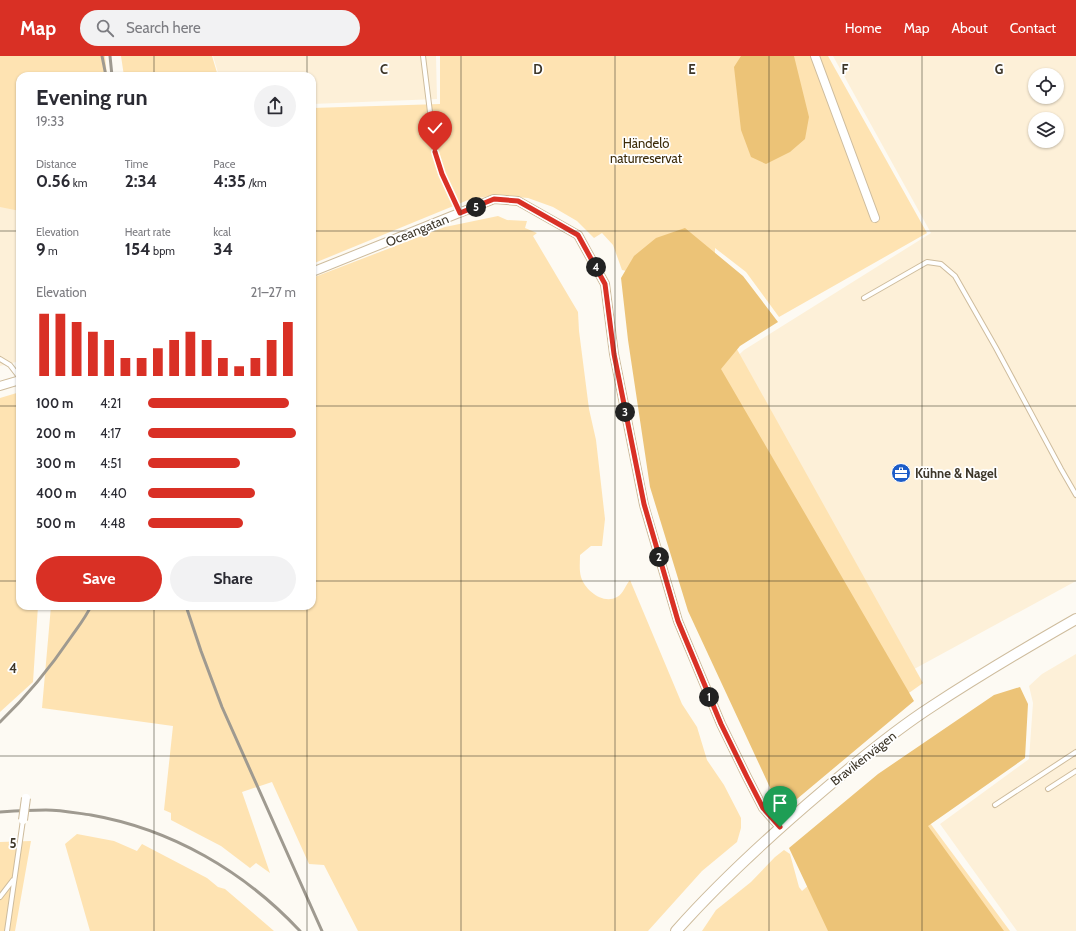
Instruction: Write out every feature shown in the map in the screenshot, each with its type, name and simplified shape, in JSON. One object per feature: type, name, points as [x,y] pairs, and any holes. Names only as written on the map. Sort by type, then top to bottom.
[{"type":"street","points":[[815,56],[875,218]]},
{"type":"street","name":"Oceangatan","points":[[316,270],[494,199],[518,201],[578,235],[605,284],[614,354],[644,504],[678,621],[721,724],[747,777],[763,808],[780,827]]},
{"type":"street","points":[[0,386],[16,380]]},
{"type":"street","name":"Bravikenvägen","points":[[676,931],[727,877],[780,827],[850,768],[930,707],[1017,653],[1076,619]]},
{"type":"street","points":[[24,820],[26,798]]},
{"type":"lane","points":[[423,56],[435,152],[442,174],[460,213]]},
{"type":"lane","points":[[864,298],[927,262],[941,264],[954,276],[996,348],[1060,469],[1076,495]]},
{"type":"lane","points":[[0,359],[10,365],[16,373]]},
{"type":"lane","points":[[995,804],[1076,752]]},
{"type":"lane","points":[[1048,789],[1076,771]]},
{"type":"lane","points":[[7,931],[24,820]]},
{"type":"lane","points":[[0,897],[14,880]]},
{"type":"shaded area","points":[[213,56],[436,56],[437,99],[316,104],[316,72],[218,72]]},
{"type":"shaded area","points":[[741,56],[794,56],[809,117],[805,139],[790,152],[766,164],[751,157],[741,130],[734,67]]},
{"type":"shaded area","points":[[833,56],[1076,56],[1076,581],[905,674],[727,366],[744,350],[931,233]]},
{"type":"shaded area","points":[[0,197],[16,202],[16,362],[0,366]]},
{"type":"shaded area","points":[[685,228],[743,276],[778,322],[740,346],[721,369],[914,701],[791,804],[773,794],[688,611],[650,487],[628,340],[621,278],[634,256],[656,238]]},
{"type":"shaded area","points":[[1076,654],[1076,931],[1017,931],[940,824],[1029,759],[1033,703],[1029,686],[1042,674]]},
{"type":"shaded area","points":[[1020,687],[1028,704],[1025,758],[928,826],[1004,931],[828,931],[789,848],[878,774],[994,695]]},
{"type":"green space","points":[[0,56],[105,56],[107,72],[16,72],[16,210],[0,207]]},
{"type":"green space","points":[[121,56],[212,56],[217,72],[123,72]]},
{"type":"green space","name":"Händelö naturreservat","points":[[440,56],[828,56],[927,233],[779,317],[746,272],[715,248],[714,308],[923,683],[782,783],[640,274],[622,270],[613,245],[602,233],[594,238],[577,221],[553,207],[528,198],[495,195],[468,200],[316,262],[316,108],[440,104]]},
{"type":"green space","points":[[498,216],[507,220],[527,221],[525,228],[537,233],[533,236],[578,312],[589,409],[596,440],[605,519],[602,546],[591,546],[580,555],[581,577],[586,587],[590,591],[601,598],[606,599],[612,599],[619,596],[630,580],[682,704],[697,727],[707,760],[724,785],[741,818],[741,828],[737,842],[702,871],[648,931],[358,931],[324,865],[309,864],[272,782],[242,792],[270,873],[256,863],[250,868],[221,846],[171,820],[171,813],[164,810],[173,726],[42,708],[51,610],[316,610],[316,276],[445,227]]},
{"type":"green space","points":[[16,393],[16,610],[38,610],[33,682],[0,712],[0,398]]},
{"type":"green space","points":[[910,796],[1010,931],[702,931],[716,910],[751,882],[775,857],[784,850],[790,854],[799,887],[802,891]]},
{"type":"green space","points":[[77,834],[114,841],[137,851],[142,844],[207,878],[218,887],[225,889],[274,931],[90,931],[65,844]]},
{"type":"green space","points":[[31,841],[15,931],[0,931],[0,842]]},
{"type":"railway","points":[[102,56],[105,72]]},
{"type":"railway","points":[[110,56],[112,72]]},
{"type":"railway","points":[[0,722],[20,702],[46,671],[89,610]]},
{"type":"railway","points":[[187,610],[222,707],[322,931]]},
{"type":"railway","points":[[0,812],[57,810],[91,815],[121,822],[178,842],[230,872],[255,890],[278,909],[300,931]]},
{"type":"place","name":"Kühne & Nagel","points":[[901,473]]},
{"type":"route","points":[[435,152],[442,174],[460,213],[494,199],[518,201],[578,235],[605,284],[614,354],[644,504],[678,621],[721,724],[747,777],[763,808],[780,827]]}]
